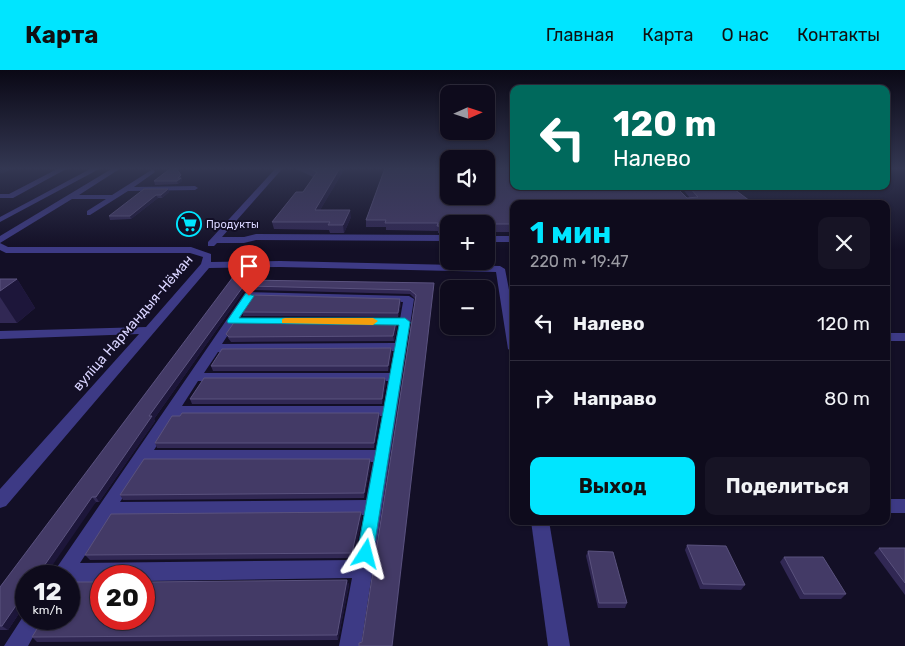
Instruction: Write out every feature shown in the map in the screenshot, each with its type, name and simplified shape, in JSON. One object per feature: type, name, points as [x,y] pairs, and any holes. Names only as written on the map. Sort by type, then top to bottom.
[{"type":"street","points":[[0,196],[12,195]]},
{"type":"street","points":[[0,220],[47,195]]},
{"type":"street","points":[[0,240],[74,195]]},
{"type":"street","points":[[90,213],[117,195]]},
{"type":"street","points":[[201,252],[215,240],[256,195]]},
{"type":"street","points":[[70,197],[114,197]]},
{"type":"street","points":[[215,240],[244,240],[256,237],[440,238]]},
{"type":"street","points":[[495,239],[510,239]]},
{"type":"street","name":"вуліца Нармандыя-Нёман","points":[[0,246],[6,250],[191,250],[208,256],[206,265],[0,501]]},
{"type":"street","points":[[206,265],[280,264],[500,269],[510,325]]},
{"type":"street","points":[[69,565],[249,296],[409,299],[350,646]]},
{"type":"street","points":[[232,321],[405,322]]},
{"type":"street","points":[[0,335],[148,330]]},
{"type":"street","points":[[890,337],[905,337]]},
{"type":"street","points":[[214,348],[401,348]]},
{"type":"street","points":[[194,377],[395,378]]},
{"type":"street","points":[[172,411],[390,411]]},
{"type":"street","points":[[142,456],[382,456]]},
{"type":"street","points":[[890,506],[905,506]]},
{"type":"street","points":[[106,510],[373,508]]},
{"type":"street","points":[[541,525],[558,646]]},
{"type":"street","points":[[80,574],[363,570]]},
{"type":"street","points":[[15,646],[26,630]]},
{"type":"building","points":[[136,195],[161,195],[156,195],[130,216],[109,216]]},
{"type":"building","points":[[294,195],[324,195],[315,210],[350,210],[343,225],[328,225],[330,222],[272,222]]},
{"type":"building","points":[[375,195],[440,195],[440,205],[495,205],[495,195],[684,195],[687,198],[698,197],[696,195],[742,195],[749,200],[510,200],[510,224],[495,224],[495,215],[440,215],[440,226],[437,226],[438,223],[385,223],[386,220],[366,220]]},
{"type":"building","points":[[242,265],[256,265],[245,280],[434,283],[392,646],[359,646],[359,643],[362,642],[416,295],[410,290],[248,286],[242,288],[149,416],[152,416],[96,497],[92,497],[45,565],[17,565]]},
{"type":"building","points":[[0,279],[17,279],[0,291]]},
{"type":"building","points":[[252,295],[400,299],[398,313],[242,312]]},
{"type":"building","points":[[235,321],[396,322],[393,336],[229,337],[226,334]]},
{"type":"building","points":[[391,348],[388,366],[211,366],[222,349]]},
{"type":"building","points":[[204,378],[385,378],[382,399],[190,399]]},
{"type":"building","points":[[182,413],[379,413],[374,443],[155,443],[172,416],[180,416]]},
{"type":"building","points":[[144,459],[370,459],[364,493],[120,495]]},
{"type":"building","points":[[361,512],[352,553],[85,555],[111,514]]},
{"type":"building","points":[[687,545],[726,546],[745,585],[703,584]]},
{"type":"building","points":[[879,548],[905,548],[905,583]]},
{"type":"building","points":[[588,551],[613,552],[627,603],[599,603]]},
{"type":"building","points":[[784,557],[823,557],[846,594],[804,594]]},
{"type":"building","points":[[15,567],[15,607],[2,626],[0,626],[0,587]]},
{"type":"building","points":[[347,580],[337,635],[32,637],[36,630],[80,630],[80,582],[90,582],[90,630],[155,630],[155,582]]},
{"type":"slow traffic","points":[[285,321],[373,321]]},
{"type":"place","name":"Продукты","points":[[189,224]]},
{"type":"route","points":[[249,296],[232,321],[405,322],[366,554]]}]
